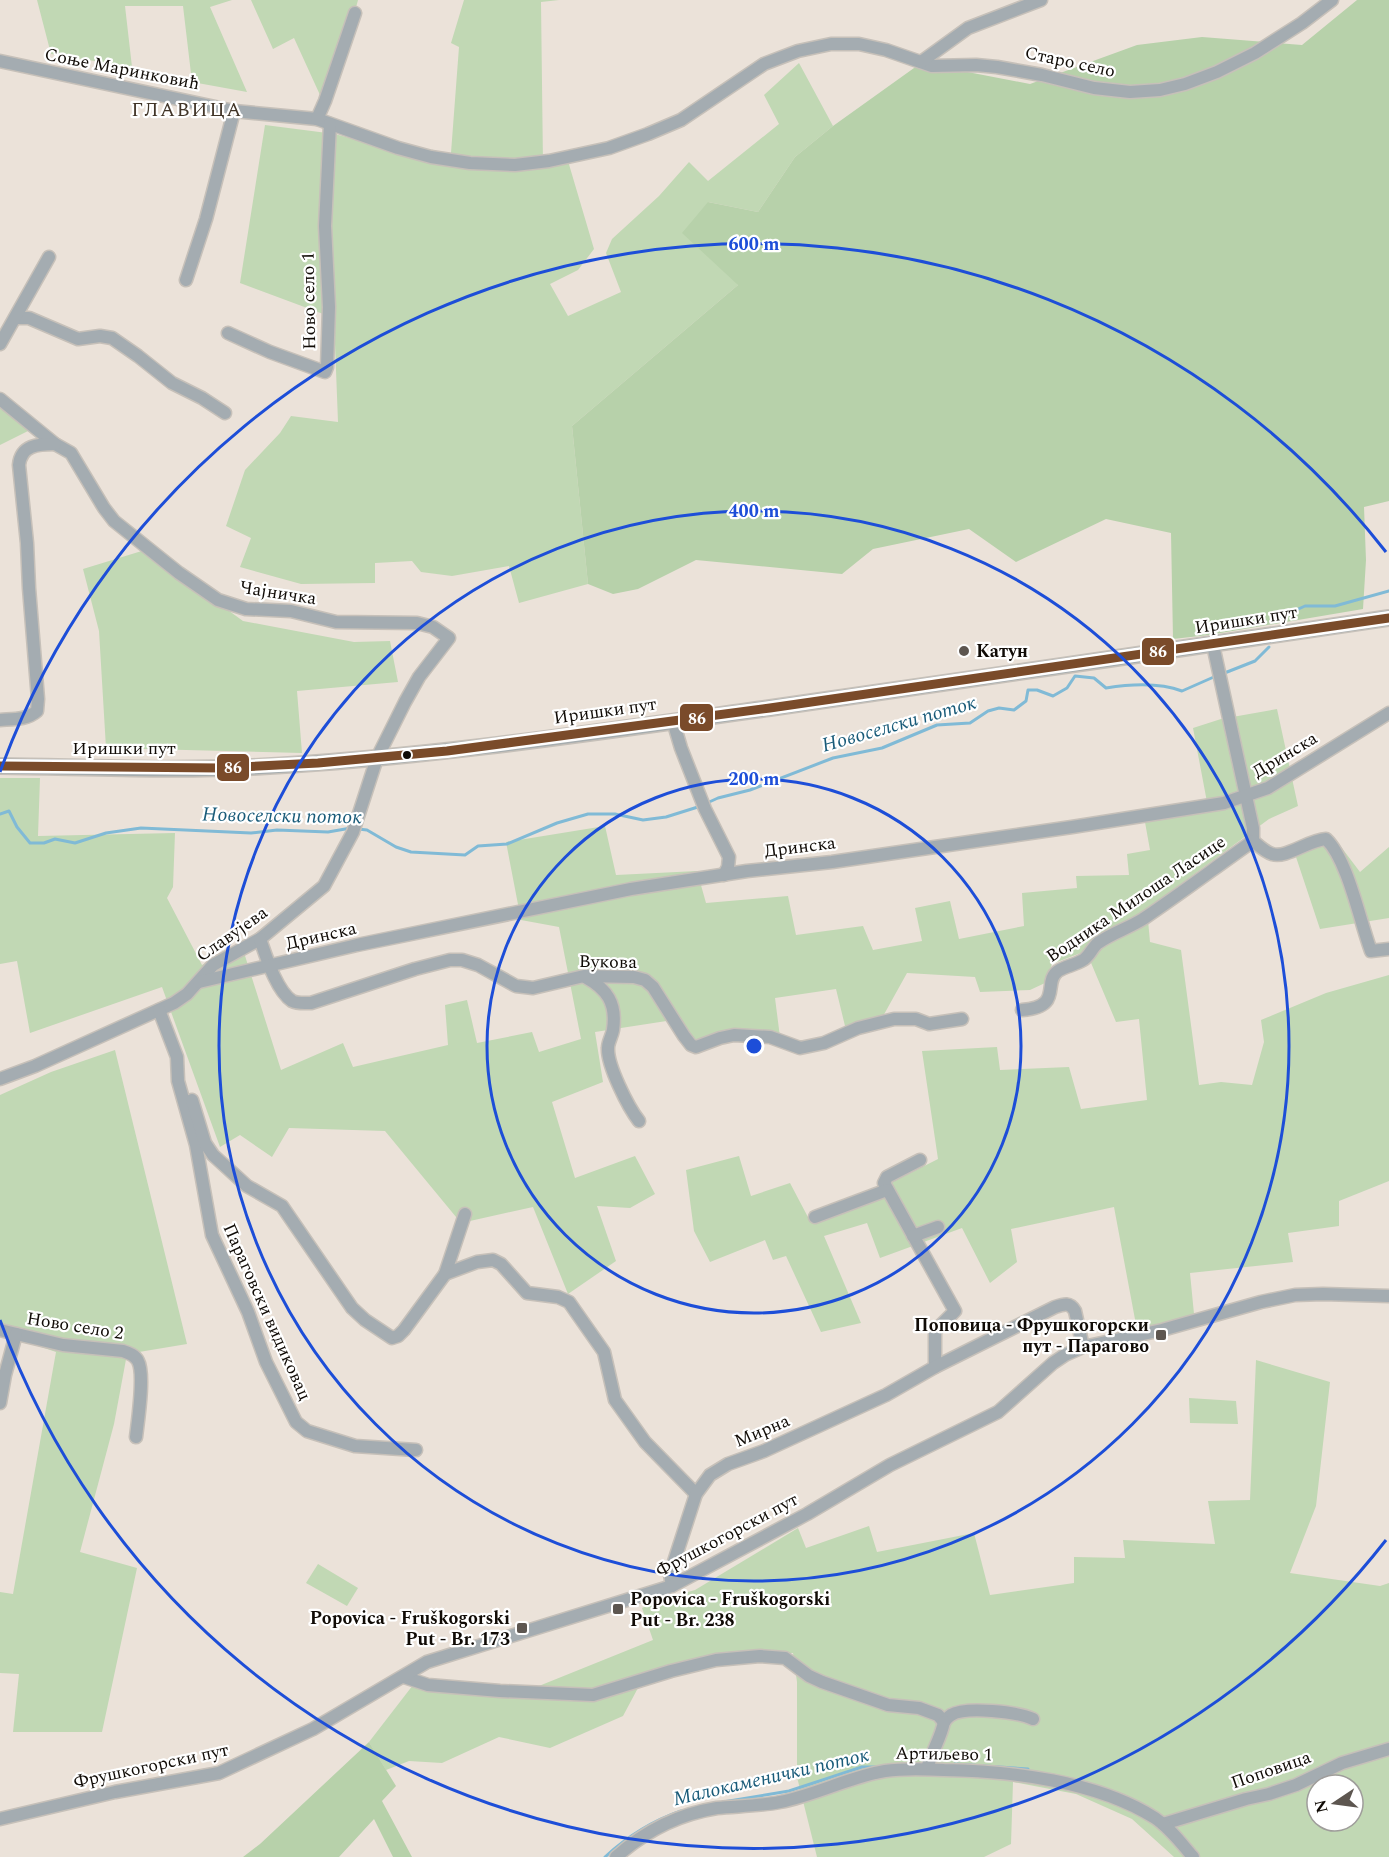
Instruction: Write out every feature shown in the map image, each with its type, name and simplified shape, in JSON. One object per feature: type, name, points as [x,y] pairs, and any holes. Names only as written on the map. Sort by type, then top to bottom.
[{"type":"main road","name":"Иришки пут","points":[[0,766],[248,767],[458,750],[674,722],[1389,618]]},
{"type":"street","points":[[921,62],[969,28],[1041,0]]},
{"type":"street","name":"Старо село","points":[[921,62],[943,67],[976,65],[1018,70],[1094,88],[1130,92],[1160,90],[1206,76],[1255,53],[1302,23],[1332,0]]},
{"type":"street","points":[[317,119],[355,13]]},
{"type":"street","name":"Соње Маринковић","points":[[0,62],[234,111],[317,119],[398,148],[431,157],[470,163],[515,165],[549,161],[609,148],[681,120],[764,64],[798,51],[831,44],[859,44],[921,62]]},
{"type":"street","points":[[186,280],[206,219],[234,111]]},
{"type":"street","name":"Ново село 1","points":[[228,333],[270,352],[325,372],[330,307],[325,226],[330,124]]},
{"type":"street","points":[[0,344],[49,257]]},
{"type":"street","points":[[16,318],[29,318],[78,339],[100,336],[112,338],[172,384],[202,398],[225,413]]},
{"type":"street","name":"Чајничка","points":[[0,399],[55,444],[71,453],[114,521],[179,573],[218,600],[246,609],[280,610],[336,622],[417,623],[434,627],[449,638]]},
{"type":"street","points":[[0,720],[22,719],[37,711],[27,543],[19,465],[22,454],[27,449],[55,444]]},
{"type":"street","name":"Славујева","points":[[0,1079],[159,1010],[187,994],[213,965],[260,939],[324,886],[353,832],[377,758],[419,677],[449,638]]},
{"type":"street","points":[[1213,645],[1253,828],[1252,841],[1271,854],[1279,856],[1315,840],[1326,839],[1338,856],[1364,925],[1371,951],[1389,949]]},
{"type":"street","name":"Дринска","points":[[199,981],[357,945],[631,889],[1207,807],[1245,797],[1288,777],[1389,713]]},
{"type":"street","points":[[674,722],[681,748],[702,803],[729,857],[747,871]]},
{"type":"street","name":"Водника Милоша Ласице","points":[[1022,1010],[1036,1009],[1043,1005],[1052,990],[1052,979],[1055,973],[1084,960],[1098,943],[1141,920],[1252,841]]},
{"type":"street","points":[[724,875],[729,867],[729,857]]},
{"type":"street","name":"Вукова","points":[[260,939],[283,991],[292,1000],[301,1004],[311,1003],[426,966],[450,960],[462,960],[478,965],[516,986],[533,988],[584,976],[634,976],[645,980],[653,987],[691,1045],[696,1047],[734,1035],[770,1037],[800,1048],[824,1043],[858,1028],[894,1019],[916,1019],[929,1024],[962,1019]]},
{"type":"street","points":[[584,976],[606,991],[612,1007],[613,1028],[608,1049],[612,1065],[632,1113],[639,1121]]},
{"type":"street","name":"Параговски видиковац","points":[[159,1010],[184,1072],[205,1143],[213,1155],[247,1186],[282,1206],[352,1308],[392,1338],[398,1336],[445,1274],[465,1214]]},
{"type":"street","name":"Параговски видиковац","points":[[177,1057],[178,1081],[196,1145],[212,1235],[248,1312],[266,1362],[296,1422],[307,1431],[355,1446],[416,1450]]},
{"type":"street","points":[[920,1160],[887,1177],[884,1183],[955,1311],[935,1331],[935,1367]]},
{"type":"street","points":[[815,1216],[887,1190]]},
{"type":"street","points":[[913,1236],[938,1227]]},
{"type":"street","points":[[445,1274],[477,1262],[493,1260],[501,1264],[527,1293],[558,1297],[569,1302],[604,1352],[615,1400],[645,1442],[696,1494]]},
{"type":"street","name":"Фрушкогорски пут","points":[[0,1819],[106,1794],[219,1773],[313,1729],[428,1662],[672,1586],[807,1514],[890,1465],[998,1412],[1053,1363],[1083,1347],[1162,1330],[1294,1295],[1389,1296]]},
{"type":"street","name":"Мирна","points":[[672,1586],[670,1574],[696,1494],[710,1475],[728,1464],[764,1451],[876,1400],[935,1367],[1055,1307],[1066,1304],[1072,1306],[1083,1347]]},
{"type":"street","name":"Ново село 2","points":[[0,1330],[63,1345],[123,1351],[131,1354],[137,1359],[140,1367],[141,1392],[136,1437]]},
{"type":"street","points":[[0,1404],[16,1334]]},
{"type":"street","points":[[404,1677],[428,1685],[593,1695],[716,1660],[760,1656],[785,1658],[809,1677],[888,1705],[919,1708],[938,1715],[944,1722]]},
{"type":"street","points":[[927,1769],[944,1722],[951,1715],[959,1712],[992,1711],[1022,1714],[1033,1719]]},
{"type":"street","name":"Поповица","points":[[1163,1824],[1269,1794],[1296,1785],[1342,1763],[1389,1749]]},
{"type":"street","name":"Артиљево 1","points":[[616,1857],[651,1832],[678,1817],[717,1809],[780,1802],[885,1771],[927,1769],[1006,1773],[1084,1788],[1129,1804],[1163,1824],[1193,1857]]},
{"type":"green space","points":[[37,0],[232,0],[210,7],[247,92],[192,82],[183,6],[125,6],[132,67],[51,54]]},
{"type":"green space","points":[[251,0],[358,0],[333,95],[320,95],[294,38],[273,49]]},
{"type":"green space","points":[[464,0],[559,0],[541,2],[543,165],[568,161],[594,249],[578,270],[550,284],[568,316],[621,292],[606,253],[612,239],[659,196],[689,162],[708,181],[779,124],[764,95],[799,63],[833,126],[795,157],[758,212],[708,202],[738,285],[572,426],[588,584],[519,603],[509,566],[452,576],[421,572],[412,561],[375,563],[375,583],[301,584],[240,567],[251,538],[226,526],[245,470],[280,433],[291,416],[338,422],[334,318],[240,283],[265,125],[335,134],[450,166],[459,47],[451,43]]},
{"type":"green space","points":[[1357,0],[1389,0],[1389,501],[1364,507],[1366,560],[1363,609],[1173,639],[1171,533],[1106,519],[1016,562],[969,529],[873,549],[842,574],[696,560],[638,589],[613,594],[588,584],[572,426],[738,285],[682,233],[708,202],[758,212],[795,157],[833,126],[921,63],[1030,84],[1137,45],[1202,37],[1302,45]]},
{"type":"green space","points":[[0,403],[30,430],[0,445]]},
{"type":"green space","points":[[145,550],[243,621],[354,642],[390,641],[398,682],[297,691],[302,753],[106,748],[99,631],[83,569]]},
{"type":"green space","points":[[1277,709],[1298,806],[1269,819],[1147,909],[1150,942],[1181,950],[1199,1085],[1221,1082],[1252,1085],[1264,1042],[1261,1020],[1326,993],[1389,975],[1389,1181],[1339,1201],[1339,1226],[1288,1233],[1293,1262],[1190,1273],[1194,1314],[1137,1330],[1114,1207],[1011,1229],[1017,1262],[990,1283],[962,1228],[880,1258],[867,1223],[824,1236],[861,1323],[821,1332],[786,1256],[773,1260],[765,1240],[710,1262],[694,1231],[686,1170],[739,1156],[751,1196],[790,1183],[810,1221],[886,1195],[881,1188],[938,1159],[922,1051],[997,1047],[1000,1070],[1069,1067],[1081,1109],[1147,1100],[1139,1019],[1116,1022],[1086,951],[1052,964],[1045,983],[1030,990],[980,992],[975,977],[907,973],[882,1018],[846,1030],[836,989],[775,998],[781,1045],[735,1038],[697,1054],[673,1020],[595,1032],[603,1082],[552,1102],[575,1178],[635,1156],[655,1194],[630,1208],[597,1206],[616,1261],[568,1294],[533,1207],[461,1223],[385,1131],[289,1128],[272,1157],[240,1135],[220,1147],[162,987],[30,1033],[17,961],[0,964],[0,778],[40,778],[38,836],[175,833],[173,887],[167,898],[202,965],[241,943],[281,1070],[343,1043],[353,1067],[448,1045],[445,1005],[467,1000],[477,1043],[532,1032],[539,1052],[581,1039],[559,927],[521,920],[506,842],[605,826],[616,875],[697,871],[706,903],[788,896],[796,935],[863,926],[873,950],[922,941],[915,908],[950,901],[959,939],[1024,926],[1022,893],[1077,888],[1076,876],[1129,875],[1127,854],[1150,850],[1143,811],[1207,802],[1193,728],[1221,719]]},
{"type":"green space","points":[[1335,839],[1360,872],[1389,847],[1389,918],[1320,929],[1296,857]]},
{"type":"green space","points":[[115,1050],[187,1344],[127,1354],[114,1424],[80,1552],[137,1568],[102,1732],[13,1732],[19,1674],[0,1673],[0,1592],[13,1594],[56,1352],[0,1333],[0,1095],[51,1072]]},
{"type":"green space","points":[[1256,1360],[1330,1382],[1316,1506],[1290,1573],[1380,1586],[1389,1583],[1389,1857],[1174,1857],[1132,1819],[1076,1794],[1013,1782],[1011,1844],[984,1857],[817,1857],[797,1777],[797,1682],[793,1653],[723,1655],[646,1673],[623,1716],[550,1748],[499,1737],[442,1763],[409,1761],[386,1770],[369,1742],[413,1685],[519,1694],[653,1640],[642,1608],[659,1600],[695,1590],[798,1528],[806,1548],[869,1526],[877,1552],[974,1533],[990,1595],[1074,1583],[1074,1557],[1125,1558],[1123,1540],[1215,1544],[1208,1501],[1250,1500]]},
{"type":"green space","points":[[1189,1398],[1236,1401],[1238,1424],[1190,1423]]},
{"type":"green space","points":[[318,1564],[358,1588],[347,1606],[306,1583]]},
{"type":"green space","points":[[369,1742],[396,1786],[382,1801],[412,1857],[393,1857],[374,1819],[339,1857],[243,1857],[260,1844]]},
{"type":"waterway","name":"Новоселски поток","points":[[1281,617],[1305,606],[1335,606],[1389,591]]},
{"type":"waterway","name":"Новоселски поток","points":[[1222,674],[1255,661],[1269,647]]},
{"type":"waterway","name":"Новоселски поток","points":[[707,803],[750,790],[833,758],[882,748],[937,725],[970,723],[988,711],[999,708],[1014,710],[1026,701],[1028,690],[1037,690],[1053,696],[1067,688],[1075,676],[1094,678],[1106,688],[1144,685],[1164,686],[1182,691],[1216,676]]},
{"type":"waterway","name":"Новоселски поток","points":[[358,829],[367,830],[396,847],[411,852],[465,855],[478,846],[507,844],[557,823],[588,814],[615,814],[643,820],[666,817],[701,806]]},
{"type":"waterway","name":"Новоселски поток","points":[[0,814],[9,811],[17,827],[30,843],[44,843],[55,839],[75,843],[106,833],[141,828],[251,833],[277,830],[328,832],[351,828]]},
{"type":"waterway","name":"Малокаменички поток","points":[[955,1764],[1028,1769]]},
{"type":"waterway","name":"Малокаменички поток","points":[[723,1802],[789,1791],[862,1767],[880,1767]]},
{"type":"waterway","name":"Малокаменички поток","points":[[605,1857],[622,1842],[641,1830],[681,1811]]},
{"type":"transit line","name":"86","points":[[0,766],[221,768],[318,763],[447,751],[770,708],[1389,618]]},
{"type":"place","name":"Катун","points":[[964,651]]},
{"type":"place","name":"Поповица - Фрушкогорски пут - Парагово","points":[[1161,1335]]},
{"type":"place","name":"Popovica - Fruškogorski Put - Br. 238","points":[[618,1609]]},
{"type":"place","name":"Popovica - Fruškogorski Put - Br. 173","points":[[522,1628]]},
{"type":"district","name":"ГЛАВИЦА","points":[[187,110]]}]
